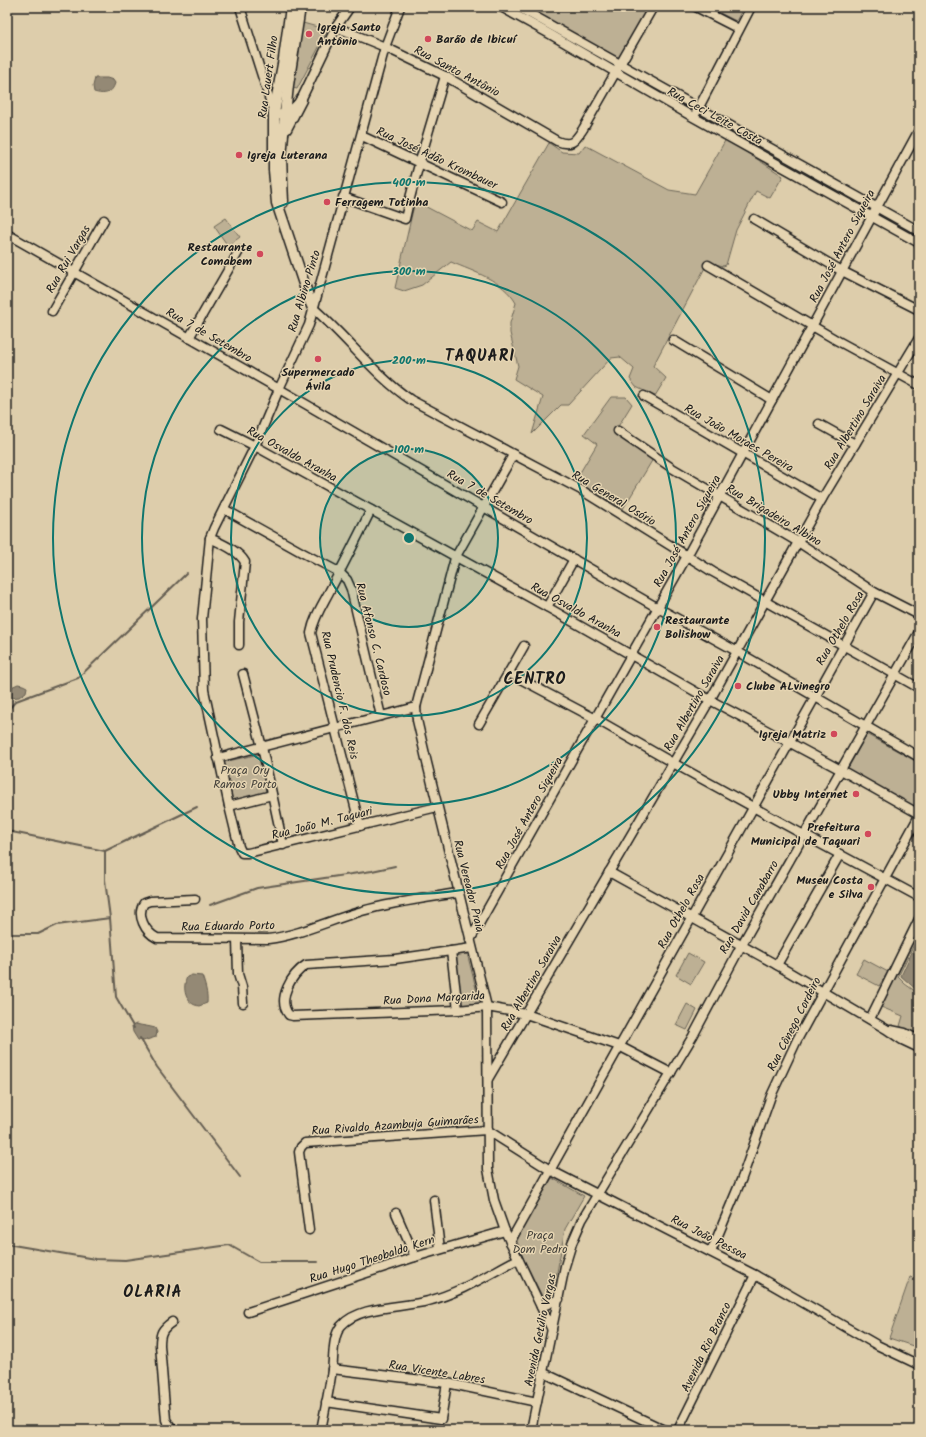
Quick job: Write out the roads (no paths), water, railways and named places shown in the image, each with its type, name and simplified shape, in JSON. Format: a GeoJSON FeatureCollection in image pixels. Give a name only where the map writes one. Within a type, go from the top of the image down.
{"type":"FeatureCollection","features":[{"type":"Feature","properties":{"kind":"main road","name":"Rua Lauert Filho"},"geometry":{"type":"LineString","coordinates":[[278,135],[286,113],[291,7]]}},
{"type":"Feature","properties":{"kind":"main road","name":"Rua Lauert Filho"},"geometry":{"type":"LineString","coordinates":[[300,7],[274,112],[281,158],[283,222],[313,308]]}},
{"type":"Feature","properties":{"kind":"main road"},"geometry":{"type":"LineString","coordinates":[[278,135],[301,97],[293,93],[288,88]]}},
{"type":"Feature","properties":{"kind":"street"},"geometry":{"type":"LineString","coordinates":[[240,7],[274,112],[281,115],[294,107],[301,97],[336,27],[350,7]]}},
{"type":"Feature","properties":{"kind":"street","name":"Rua Albino Pinto"},"geometry":{"type":"LineString","coordinates":[[234,825],[204,690],[202,619],[210,538],[255,446],[279,389],[309,325],[343,198],[362,136],[384,48],[400,7]]}},
{"type":"Feature","properties":{"kind":"street","name":"Rua Ceci Leite Costa"},"geometry":{"type":"LineString","coordinates":[[501,7],[543,25],[620,65],[919,231]]}},
{"type":"Feature","properties":{"kind":"street","name":"Rua Ceci Leite Costa"},"geometry":{"type":"LineString","coordinates":[[518,7],[616,73],[919,243]]}},
{"type":"Feature","properties":{"kind":"street"},"geometry":{"type":"LineString","coordinates":[[616,73],[654,7]]}},
{"type":"Feature","properties":{"kind":"street"},"geometry":{"type":"LineString","coordinates":[[696,7],[739,29]]}},
{"type":"Feature","properties":{"kind":"street"},"geometry":{"type":"LineString","coordinates":[[694,117],[751,7]]}},
{"type":"Feature","properties":{"kind":"street","name":"Rua Santo Antônio"},"geometry":{"type":"LineString","coordinates":[[336,27],[445,76],[563,144],[568,144],[576,139],[616,73]]}},
{"type":"Feature","properties":{"kind":"street"},"geometry":{"type":"LineString","coordinates":[[343,198],[405,219],[418,162],[426,142],[445,76]]}},
{"type":"Feature","properties":{"kind":"street"},"geometry":{"type":"LineString","coordinates":[[266,87],[286,100],[301,97]]}},
{"type":"Feature","properties":{"kind":"street","name":"Rua José Antero Siqueira"},"geometry":{"type":"LineString","coordinates":[[471,944],[720,497],[919,130]]}},
{"type":"Feature","properties":{"kind":"street","name":"Rua José Adão Krombauer"},"geometry":{"type":"LineString","coordinates":[[362,136],[502,202]]}},
{"type":"Feature","properties":{"kind":"street"},"geometry":{"type":"LineString","coordinates":[[821,188],[826,180]]}},
{"type":"Feature","properties":{"kind":"street"},"geometry":{"type":"LineString","coordinates":[[754,219],[842,271],[919,310]]}},
{"type":"Feature","properties":{"kind":"street","name":"Rua Rui Vargas"},"geometry":{"type":"LineString","coordinates":[[52,311],[104,220]]}},
{"type":"Feature","properties":{"kind":"street","name":"Rua 7 de Setembro"},"geometry":{"type":"LineString","coordinates":[[7,234],[919,757]]}},
{"type":"Feature","properties":{"kind":"street"},"geometry":{"type":"LineString","coordinates":[[189,338],[239,251]]}},
{"type":"Feature","properties":{"kind":"street"},"geometry":{"type":"LineString","coordinates":[[708,265],[812,326],[919,385]]}},
{"type":"Feature","properties":{"kind":"street","name":"Rua General Osório"},"geometry":{"type":"LineString","coordinates":[[313,308],[398,392],[513,455],[581,490],[687,556],[919,688]]}},
{"type":"Feature","properties":{"kind":"street","name":"Rua Albertino Saraiva"},"geometry":{"type":"LineString","coordinates":[[488,1079],[738,652],[822,499],[919,338]]}},
{"type":"Feature","properties":{"kind":"street"},"geometry":{"type":"LineString","coordinates":[[672,340],[772,400]]}},
{"type":"Feature","properties":{"kind":"street","name":"Rua João Moraes Pereira"},"geometry":{"type":"LineString","coordinates":[[644,396],[822,499]]}},
{"type":"Feature","properties":{"kind":"street"},"geometry":{"type":"LineString","coordinates":[[819,424],[855,444]]}},
{"type":"Feature","properties":{"kind":"street","name":"Rua Osvaldo Aranha"},"geometry":{"type":"LineString","coordinates":[[221,429],[255,446],[455,558],[547,607],[710,700],[841,770],[919,815]]}},
{"type":"Feature","properties":{"kind":"street","name":"Rua Brigadeiro Albino"},"geometry":{"type":"LineString","coordinates":[[618,431],[672,468],[798,542],[874,592],[919,615]]}},
{"type":"Feature","properties":{"kind":"street","name":"Rua Vereador Praia"},"geometry":{"type":"LineString","coordinates":[[513,455],[455,558],[416,706],[417,720],[437,807],[487,1007],[488,1169],[494,1200],[510,1242],[552,1330]]}},
{"type":"Feature","properties":{"kind":"street"},"geometry":{"type":"LineString","coordinates":[[224,508],[339,572]]}},
{"type":"Feature","properties":{"kind":"street","name":"Rua Prudencio F. dos Reis"},"geometry":{"type":"LineString","coordinates":[[360,826],[311,633],[320,608],[371,510]]}},
{"type":"Feature","properties":{"kind":"street"},"geometry":{"type":"LineString","coordinates":[[210,538],[235,551],[245,562],[239,622],[239,645]]}},
{"type":"Feature","properties":{"kind":"street"},"geometry":{"type":"LineString","coordinates":[[547,607],[574,560]]}},
{"type":"Feature","properties":{"kind":"street","name":"Rua Afonso C. Cardoso"},"geometry":{"type":"LineString","coordinates":[[339,572],[347,580],[351,590],[381,716]]}},
{"type":"Feature","properties":{"kind":"street","name":"Rua Othelo Rosa"},"geometry":{"type":"LineString","coordinates":[[510,1242],[874,592]]}},
{"type":"Feature","properties":{"kind":"street","name":"Rua David Canabarro"},"geometry":{"type":"LineString","coordinates":[[599,1194],[693,1036],[741,946],[919,632]]}},
{"type":"Feature","properties":{"kind":"street"},"geometry":{"type":"LineString","coordinates":[[479,724],[524,646]]}},
{"type":"Feature","properties":{"kind":"street"},"geometry":{"type":"LineString","coordinates":[[509,673],[596,718],[804,836],[919,896]]}},
{"type":"Feature","properties":{"kind":"street"},"geometry":{"type":"LineString","coordinates":[[242,674],[262,747],[284,845]]}},
{"type":"Feature","properties":{"kind":"street"},"geometry":{"type":"LineString","coordinates":[[218,758],[416,706]]}},
{"type":"Feature","properties":{"kind":"street"},"geometry":{"type":"LineString","coordinates":[[229,806],[272,795]]}},
{"type":"Feature","properties":{"kind":"street","name":"Rua João M. Taquari"},"geometry":{"type":"LineString","coordinates":[[234,825],[238,847],[241,853],[244,854],[437,807]]}},
{"type":"Feature","properties":{"kind":"street","name":"Rua Cônego Cordeiro"},"geometry":{"type":"LineString","coordinates":[[711,1252],[742,1178],[771,1096],[796,1040],[919,815]]}},
{"type":"Feature","properties":{"kind":"street"},"geometry":{"type":"LineString","coordinates":[[777,965],[840,854]]}},
{"type":"Feature","properties":{"kind":"street"},"geometry":{"type":"LineString","coordinates":[[609,872],[691,919],[777,965],[886,1029],[902,1040],[919,1048]]}},
{"type":"Feature","properties":{"kind":"street","name":"Rua Eduardo Porto"},"geometry":{"type":"LineString","coordinates":[[195,900],[147,901],[144,903],[141,909],[142,918],[148,932],[157,938],[237,940],[284,937],[364,910],[458,893]]}},
{"type":"Feature","properties":{"kind":"street"},"geometry":{"type":"LineString","coordinates":[[870,1020],[919,921]]}},
{"type":"Feature","properties":{"kind":"street"},"geometry":{"type":"LineString","coordinates":[[237,940],[238,974],[242,987],[243,1003]]}},
{"type":"Feature","properties":{"kind":"street"},"geometry":{"type":"LineString","coordinates":[[458,1010],[451,951],[471,944]]}},
{"type":"Feature","properties":{"kind":"street","name":"Rua Dona Margarida"},"geometry":{"type":"LineString","coordinates":[[451,951],[395,960],[306,965],[293,977],[288,987],[285,995],[285,1008],[289,1015],[293,1016],[458,1010],[487,1007],[526,1014],[619,1046],[671,1073]]}},
{"type":"Feature","properties":{"kind":"street"},"geometry":{"type":"LineString","coordinates":[[886,1029],[905,1033],[919,1040]]}},
{"type":"Feature","properties":{"kind":"street","name":"Rua João Pessoa"},"geometry":{"type":"LineString","coordinates":[[488,1130],[550,1170],[755,1275],[877,1345],[919,1365]]}},
{"type":"Feature","properties":{"kind":"street","name":"Rua Rivaldo Azambuja Guimarães"},"geometry":{"type":"LineString","coordinates":[[309,1230],[299,1152],[305,1143],[488,1130]]}},
{"type":"Feature","properties":{"kind":"street","name":"Avenida Getúlio Vargas"},"geometry":{"type":"LineString","coordinates":[[531,1430],[565,1266],[572,1243],[582,1220],[599,1194]]}},
{"type":"Feature","properties":{"kind":"street"},"geometry":{"type":"LineString","coordinates":[[434,1200],[440,1249]]}},
{"type":"Feature","properties":{"kind":"street"},"geometry":{"type":"LineString","coordinates":[[396,1213],[415,1257]]}},
{"type":"Feature","properties":{"kind":"street","name":"Rua Hugo Theobaldo Kern"},"geometry":{"type":"LineString","coordinates":[[248,1312],[440,1249],[505,1230]]}},
{"type":"Feature","properties":{"kind":"street"},"geometry":{"type":"LineString","coordinates":[[321,1430],[332,1369],[336,1336],[341,1326],[353,1317],[366,1312],[427,1302],[451,1294],[518,1259]]}},
{"type":"Feature","properties":{"kind":"street","name":"Avenida Rio Branco"},"geometry":{"type":"LineString","coordinates":[[678,1430],[755,1275]]}},
{"type":"Feature","properties":{"kind":"street"},"geometry":{"type":"LineString","coordinates":[[541,1307],[559,1299]]}},
{"type":"Feature","properties":{"kind":"street"},"geometry":{"type":"LineString","coordinates":[[172,1322],[165,1327],[160,1335],[160,1345],[166,1420],[173,1430]]}},
{"type":"Feature","properties":{"kind":"street","name":"Rua Vicente Labres"},"geometry":{"type":"LineString","coordinates":[[332,1369],[447,1383],[537,1402]]}},
{"type":"Feature","properties":{"kind":"street"},"geometry":{"type":"LineString","coordinates":[[544,1373],[665,1430]]}},
{"type":"Feature","properties":{"kind":"street"},"geometry":{"type":"LineString","coordinates":[[326,1402],[441,1419],[447,1383]]}},
{"type":"Feature","properties":{"kind":"waterway"},"geometry":{"type":"LineString","coordinates":[[7,711],[16,701],[78,678],[187,573]]}},
{"type":"Feature","properties":{"kind":"waterway"},"geometry":{"type":"LineString","coordinates":[[7,831],[105,851],[197,807]]}},
{"type":"Feature","properties":{"kind":"waterway"},"geometry":{"type":"LineString","coordinates":[[105,851],[105,880],[110,918],[116,997],[134,1028]]}},
{"type":"Feature","properties":{"kind":"waterway"},"geometry":{"type":"LineString","coordinates":[[210,905],[257,888],[372,871],[395,866]]}},
{"type":"Feature","properties":{"kind":"waterway"},"geometry":{"type":"LineString","coordinates":[[7,934],[38,934],[57,925],[110,918]]}},
{"type":"Feature","properties":{"kind":"waterway"},"geometry":{"type":"LineString","coordinates":[[140,1038],[157,1067],[240,1177]]}},
{"type":"Feature","properties":{"kind":"waterway"},"geometry":{"type":"LineString","coordinates":[[7,1244],[95,1259],[125,1260],[229,1245],[259,1262],[318,1262]]}},
{"type":"Feature","properties":{"kind":"place","name":"Igreja Santo Antônio"},"geometry":{"type":"Point","coordinates":[309,34]}},
{"type":"Feature","properties":{"kind":"place","name":"Barão de Ibicuí"},"geometry":{"type":"Point","coordinates":[428,39]}},
{"type":"Feature","properties":{"kind":"place","name":"Igreja Luterana"},"geometry":{"type":"Point","coordinates":[239,155]}},
{"type":"Feature","properties":{"kind":"place","name":"Ferragem Totinha"},"geometry":{"type":"Point","coordinates":[327,202]}},
{"type":"Feature","properties":{"kind":"place","name":"Restaurante Comabem"},"geometry":{"type":"Point","coordinates":[260,254]}},
{"type":"Feature","properties":{"kind":"place","name":"Supermercado Ávila"},"geometry":{"type":"Point","coordinates":[318,359]}},
{"type":"Feature","properties":{"kind":"place","name":"Restaurante Bolishow"},"geometry":{"type":"Point","coordinates":[657,627]}},
{"type":"Feature","properties":{"kind":"place","name":"Clube ALvinegro"},"geometry":{"type":"Point","coordinates":[738,686]}},
{"type":"Feature","properties":{"kind":"place","name":"Igreja Matriz"},"geometry":{"type":"Point","coordinates":[834,734]}},
{"type":"Feature","properties":{"kind":"place","name":"Ubby Internet"},"geometry":{"type":"Point","coordinates":[856,794]}},
{"type":"Feature","properties":{"kind":"place","name":"Prefeitura Municipal de Taquari"},"geometry":{"type":"Point","coordinates":[868,834]}},
{"type":"Feature","properties":{"kind":"place","name":"Museu Costa e Silva"},"geometry":{"type":"Point","coordinates":[871,887]}},
{"type":"Feature","properties":{"kind":"district","name":"TAQUARI"},"geometry":{"type":"Point","coordinates":[480,355]}},
{"type":"Feature","properties":{"kind":"district","name":"CENTRO"},"geometry":{"type":"Point","coordinates":[535,678]}},
{"type":"Feature","properties":{"kind":"district","name":"OLARIA"},"geometry":{"type":"Point","coordinates":[153,1291]}},
{"type":"Feature","properties":{"kind":"park label","name":"Praça Ory Ramos Porto"},"geometry":{"type":"Point","coordinates":[245,777]}},
{"type":"Feature","properties":{"kind":"park label","name":"Praça Dom Pedro"},"geometry":{"type":"Point","coordinates":[540,1242]}}]}
